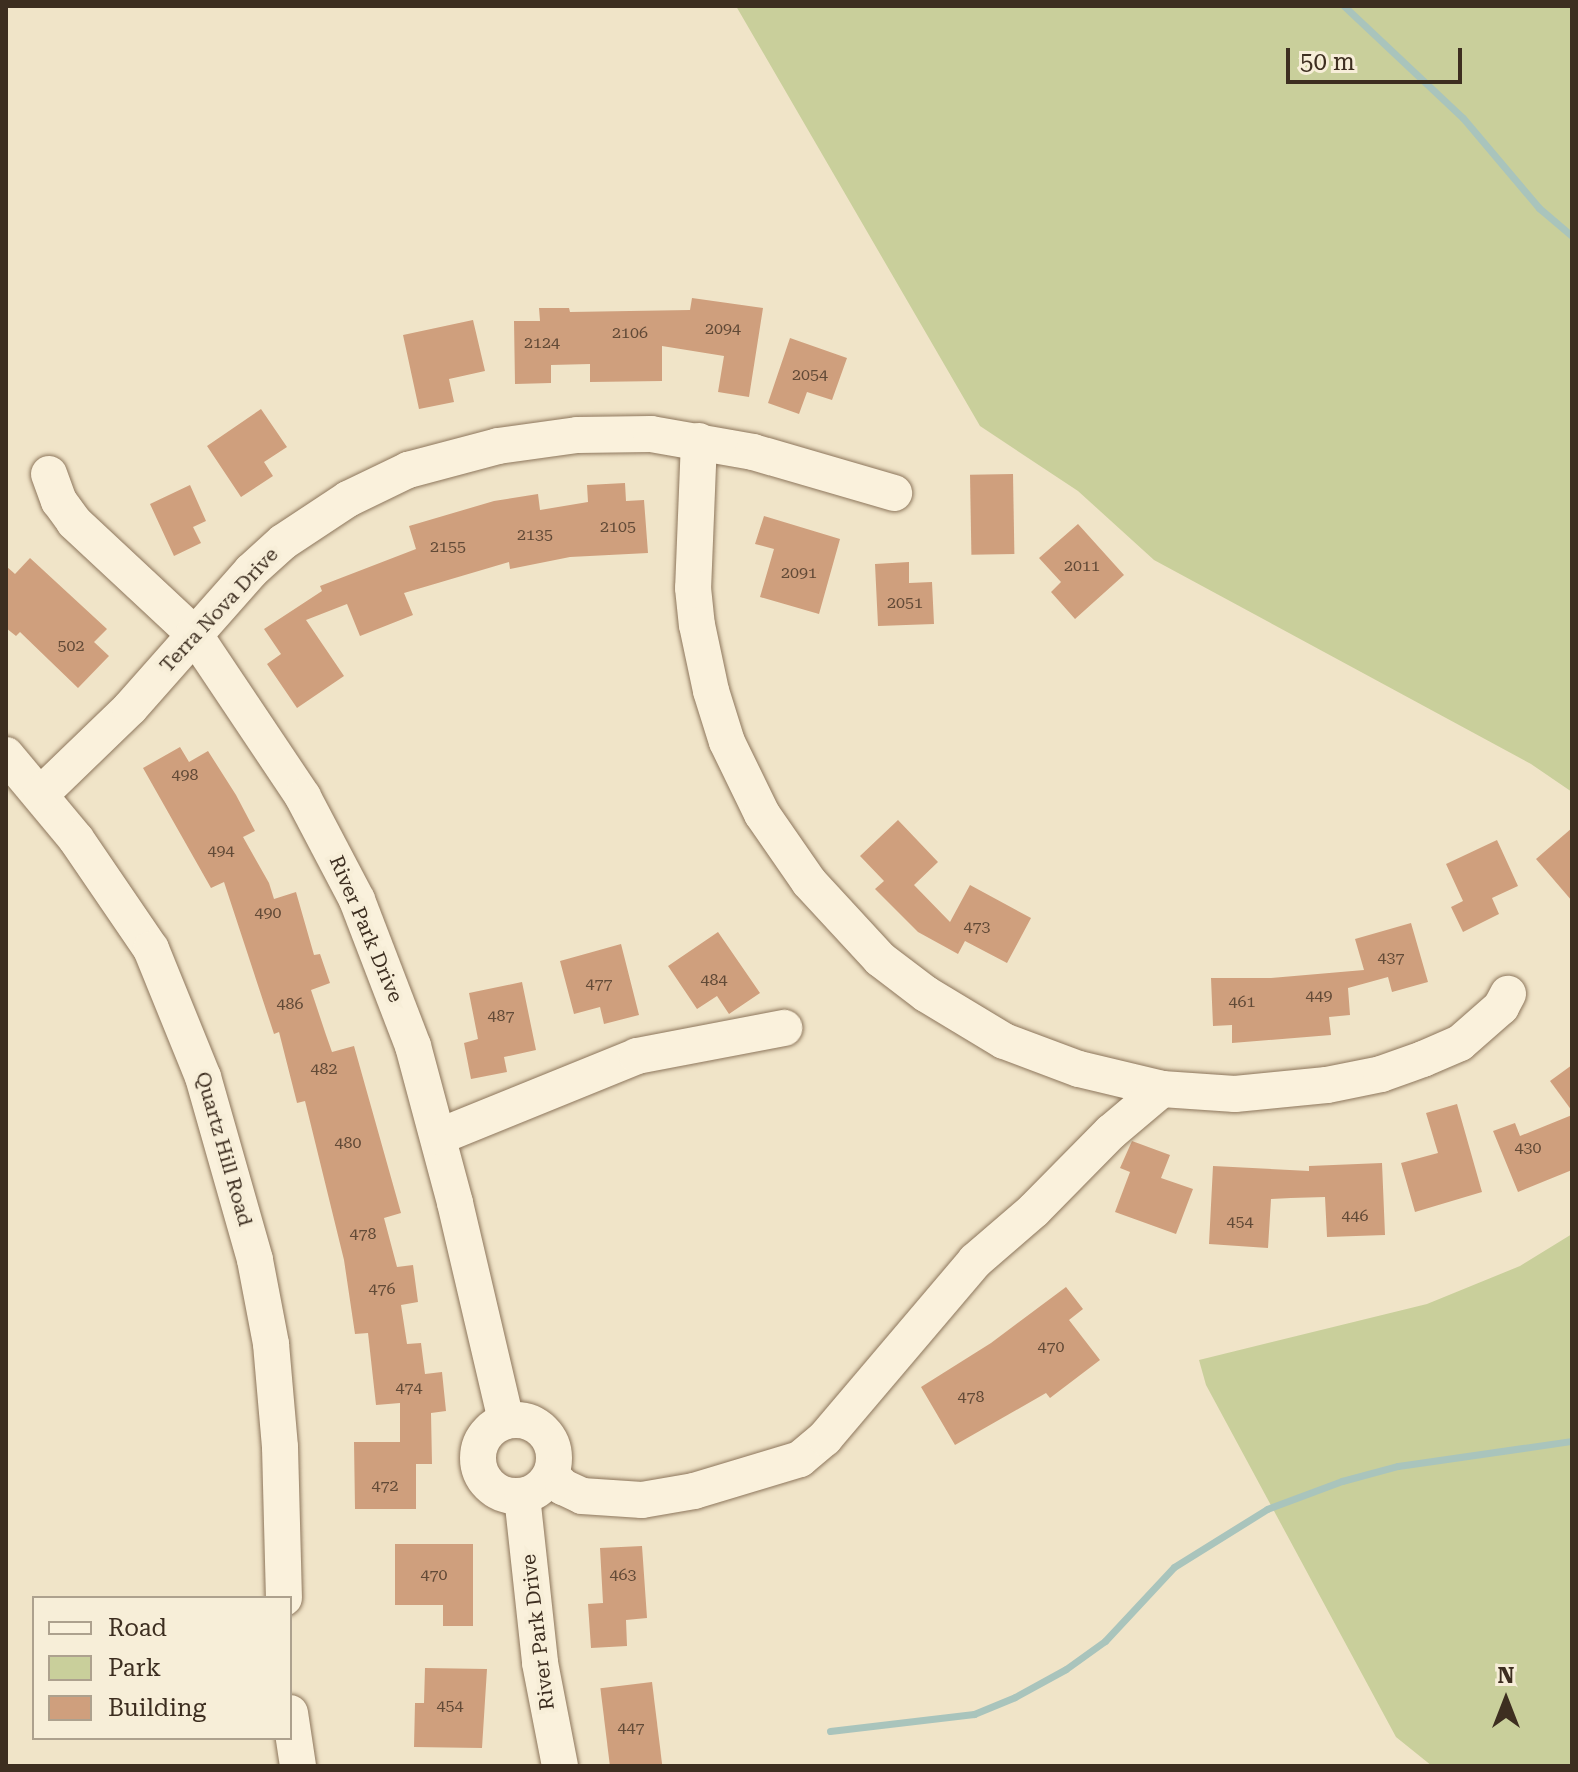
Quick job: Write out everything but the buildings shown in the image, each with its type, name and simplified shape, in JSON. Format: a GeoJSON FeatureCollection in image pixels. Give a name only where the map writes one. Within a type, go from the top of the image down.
{"type":"FeatureCollection","features":[{"type":"Feature","properties":{"kind":"street","name":"Terra Nova Drive"},"geometry":{"type":"LineString","coordinates":[[41,794],[130,708],[251,571],[283,542],[348,499],[408,470],[498,446],[577,435],[651,434],[753,452],[894,493]]}},
{"type":"Feature","properties":{"kind":"street"},"geometry":{"type":"LineString","coordinates":[[699,441],[693,588],[700,647],[727,742],[749,791],[776,837],[842,921],[880,959],[926,994],[1004,1041],[1079,1069],[1162,1089],[1272,1093],[1381,1074],[1460,1043],[1501,1007],[1508,994]]}},
{"type":"Feature","properties":{"kind":"street","name":"River Park Drive"},"geometry":{"type":"LineString","coordinates":[[49,474],[59,501],[74,522],[194,634],[303,797],[357,900],[413,1046],[506,1421]]}},
{"type":"Feature","properties":{"kind":"street","name":"Quartz Hill Road"},"geometry":{"type":"LineString","coordinates":[[6,755],[41,794],[98,870],[151,949],[189,1035],[219,1126],[255,1260],[271,1344],[280,1447],[284,1596]]}},
{"type":"Feature","properties":{"kind":"street"},"geometry":{"type":"LineString","coordinates":[[438,1137],[637,1056],[784,1028]]}},
{"type":"Feature","properties":{"kind":"street"},"geometry":{"type":"LineString","coordinates":[[552,1476],[563,1487],[582,1496],[642,1500],[694,1491],[800,1459],[825,1438],[975,1261],[1034,1210],[1111,1132],[1162,1089]]}},
{"type":"Feature","properties":{"kind":"street"},"geometry":{"type":"LineString","coordinates":[[506,1421],[528,1422],[548,1437],[553,1449],[552,1476],[534,1492],[522,1496],[510,1496],[488,1485],[477,1462],[483,1438],[506,1421]]}},
{"type":"Feature","properties":{"kind":"street","name":"River Park Drive"},"geometry":{"type":"LineString","coordinates":[[522,1496],[540,1663],[560,1766]]}},
{"type":"Feature","properties":{"kind":"street"},"geometry":{"type":"LineString","coordinates":[[292,1726],[298,1766]]}},
{"type":"Feature","properties":{"kind":"green space"},"geometry":{"type":"Polygon","coordinates":[[[736,6],[1572,6],[1572,792],[1531,764],[1154,560],[1078,491],[980,426],[736,6]]]}},
{"type":"Feature","properties":{"kind":"green space"},"geometry":{"type":"Polygon","coordinates":[[[1572,1234],[1572,1766],[1432,1766],[1396,1737],[1206,1385],[1199,1360],[1427,1304],[1520,1266],[1572,1234]]]}},
{"type":"Feature","properties":{"kind":"waterway"},"geometry":{"type":"LineString","coordinates":[[1344,6],[1463,118],[1539,208],[1572,236]]}},
{"type":"Feature","properties":{"kind":"waterway"},"geometry":{"type":"LineString","coordinates":[[830,1731],[974,1714],[1015,1697],[1066,1669],[1105,1641],[1174,1567],[1267,1509],[1342,1481],[1398,1466],[1572,1441]]}}]}
